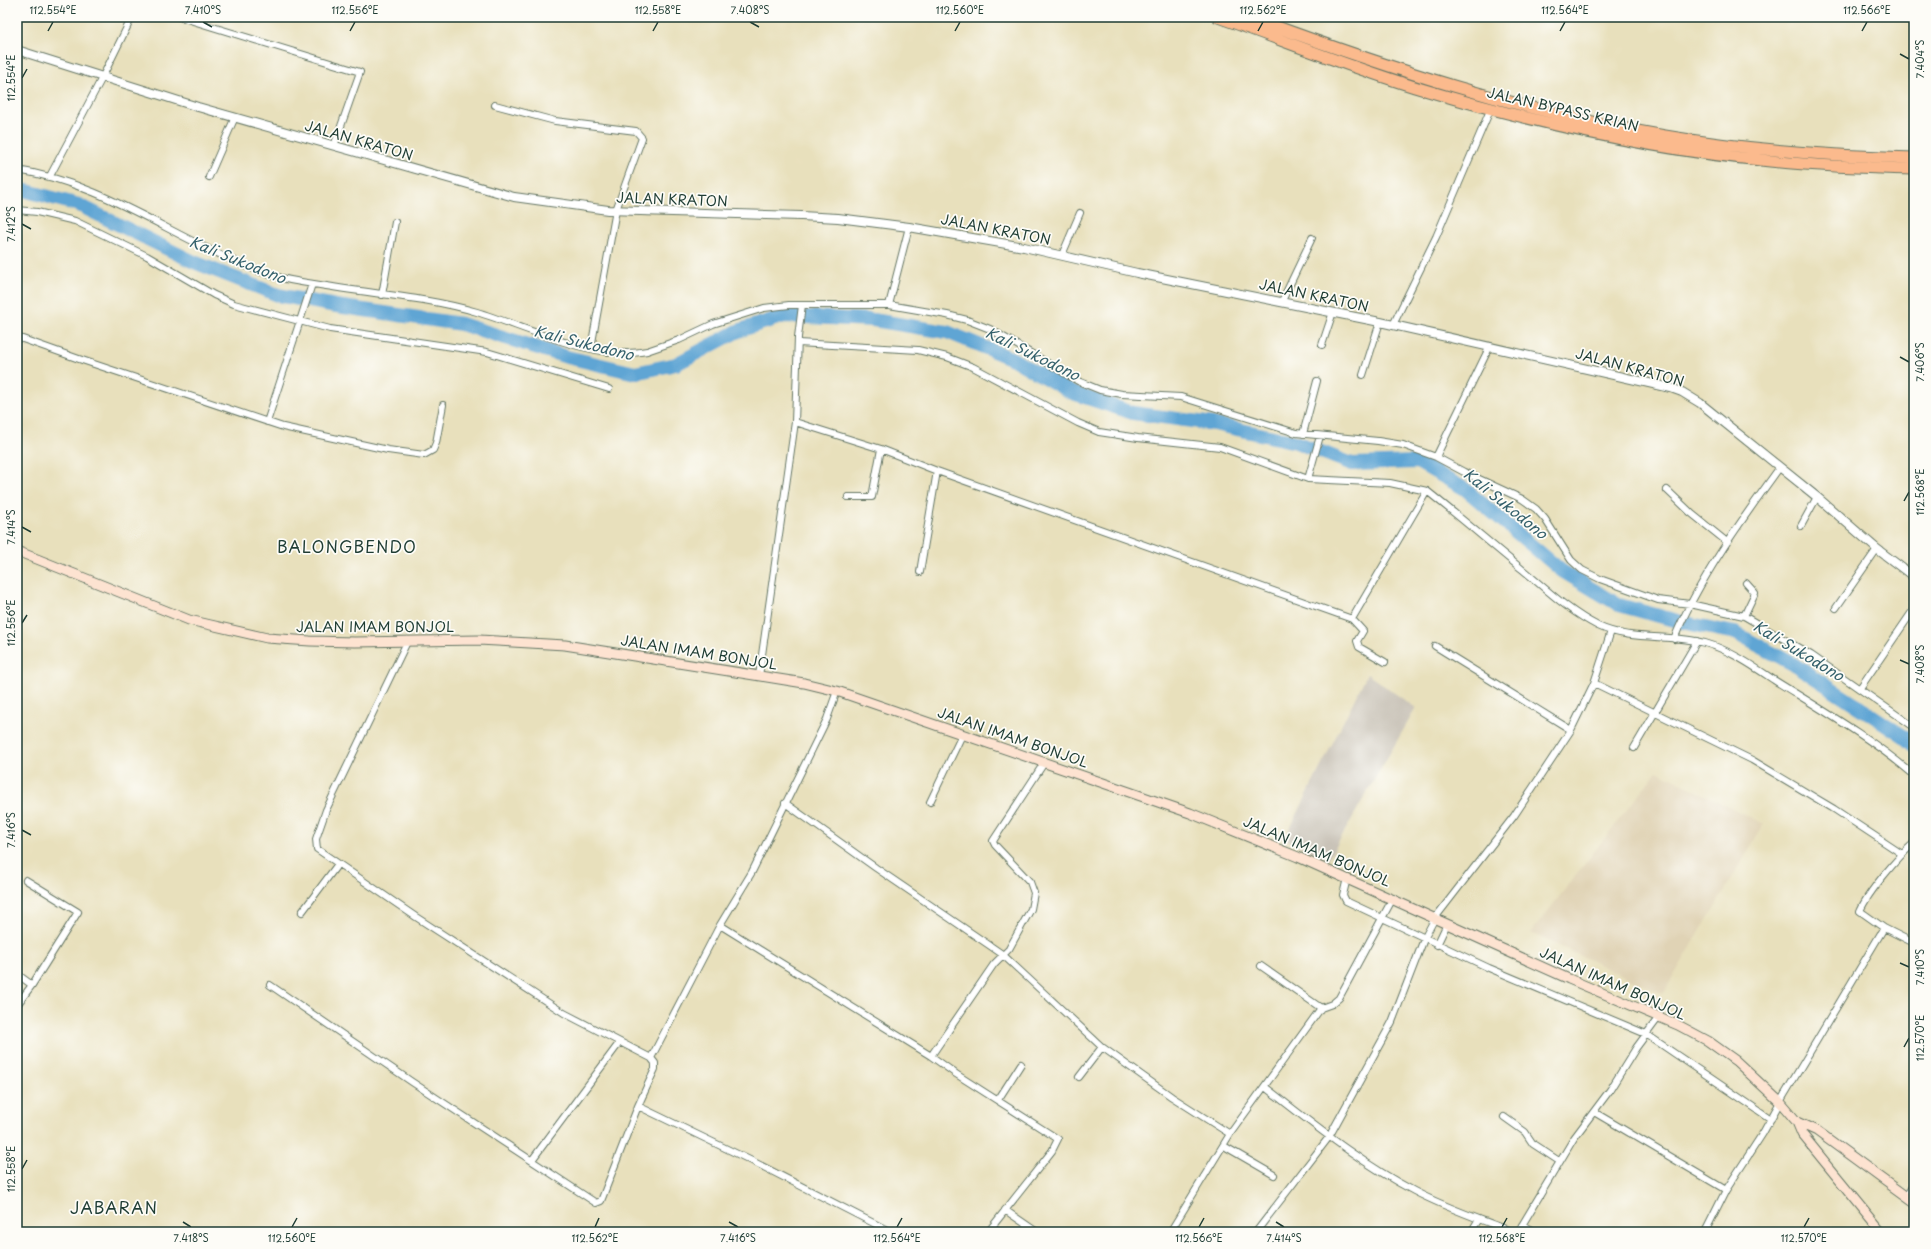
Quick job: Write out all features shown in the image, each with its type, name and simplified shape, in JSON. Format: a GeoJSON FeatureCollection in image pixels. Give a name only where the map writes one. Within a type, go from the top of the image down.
{"type":"FeatureCollection","features":[{"type":"Feature","properties":{"kind":"highway","name":"JALAN BYPASS KRIAN"},"geometry":{"type":"LineString","coordinates":[[1218,17],[1335,61],[1428,91],[1597,135],[1744,158],[1813,164],[1914,169]]}},
{"type":"Feature","properties":{"kind":"highway","name":"JALAN BYPASS KRIAN"},"geometry":{"type":"LineString","coordinates":[[1250,17],[1400,70],[1489,97],[1561,115],[1664,136],[1750,148],[1872,157],[1914,158]]}},
{"type":"Feature","properties":{"kind":"main road","name":"JALAN IMAM BONJOL"},"geometry":{"type":"LineString","coordinates":[[17,551],[189,620],[267,638],[310,641],[511,641],[565,645],[837,690],[1044,764],[1190,813],[1393,898],[1569,979],[1659,1017],[1708,1041],[1736,1061],[1780,1102],[1797,1122],[1817,1131],[1910,1200]]}},
{"type":"Feature","properties":{"kind":"main road"},"geometry":{"type":"LineString","coordinates":[[1797,1122],[1802,1134],[1882,1232]]}},
{"type":"Feature","properties":{"kind":"street"},"geometry":{"type":"LineString","coordinates":[[50,176],[103,76],[132,17]]}},
{"type":"Feature","properties":{"kind":"street"},"geometry":{"type":"LineString","coordinates":[[180,17],[360,72],[334,146]]}},
{"type":"Feature","properties":{"kind":"street","name":"JALAN KRATON"},"geometry":{"type":"LineString","coordinates":[[17,50],[235,118],[514,197],[616,210],[823,217],[908,227],[1062,255],[1137,273],[1282,301],[1490,346],[1682,392],[1700,404],[1780,466],[1877,549],[1914,577]]}},
{"type":"Feature","properties":{"kind":"street"},"geometry":{"type":"LineString","coordinates":[[495,105],[556,121],[636,131],[640,134],[642,139],[616,210],[591,348]]}},
{"type":"Feature","properties":{"kind":"street"},"geometry":{"type":"LineString","coordinates":[[1393,325],[1436,237],[1492,108]]}},
{"type":"Feature","properties":{"kind":"street"},"geometry":{"type":"LineString","coordinates":[[209,177],[235,118]]}},
{"type":"Feature","properties":{"kind":"street"},"geometry":{"type":"LineString","coordinates":[[17,170],[50,176],[89,190],[182,237],[246,266],[278,277],[312,286],[435,302],[463,308],[550,337],[591,348],[619,353],[642,352],[678,340],[713,324],[739,315],[774,307],[802,305],[889,305],[967,320],[1002,336],[1078,381],[1100,390],[1122,394],[1181,397],[1278,428],[1302,434],[1393,443],[1436,457],[1464,472],[1522,498],[1545,519],[1566,554],[1582,570],[1600,579],[1658,600],[1690,604],[1744,616],[1811,655],[1914,727]]}},
{"type":"Feature","properties":{"kind":"street"},"geometry":{"type":"LineString","coordinates":[[17,210],[37,212],[75,221],[141,253],[227,301],[313,325],[371,336],[487,352],[609,389]]}},
{"type":"Feature","properties":{"kind":"street"},"geometry":{"type":"LineString","coordinates":[[1062,255],[1080,214]]}},
{"type":"Feature","properties":{"kind":"street"},"geometry":{"type":"LineString","coordinates":[[382,295],[394,222]]}},
{"type":"Feature","properties":{"kind":"street"},"geometry":{"type":"LineString","coordinates":[[889,305],[908,227]]}},
{"type":"Feature","properties":{"kind":"street"},"geometry":{"type":"LineString","coordinates":[[1282,301],[1312,238]]}},
{"type":"Feature","properties":{"kind":"street"},"geometry":{"type":"LineString","coordinates":[[267,422],[312,286]]}},
{"type":"Feature","properties":{"kind":"street"},"geometry":{"type":"LineString","coordinates":[[759,676],[795,422],[798,340],[802,305]]}},
{"type":"Feature","properties":{"kind":"street"},"geometry":{"type":"LineString","coordinates":[[1322,345],[1333,312]]}},
{"type":"Feature","properties":{"kind":"street"},"geometry":{"type":"LineString","coordinates":[[1363,375],[1380,322]]}},
{"type":"Feature","properties":{"kind":"street"},"geometry":{"type":"LineString","coordinates":[[17,337],[267,422],[381,448],[424,455],[433,450],[436,443],[443,405]]}},
{"type":"Feature","properties":{"kind":"street"},"geometry":{"type":"LineString","coordinates":[[798,340],[908,348],[947,357],[993,376],[1073,421],[1093,430],[1138,438],[1220,447],[1308,479],[1390,483],[1428,491],[1558,600],[1581,616],[1611,631],[1675,636],[1716,647],[1753,666],[1807,699],[1894,758],[1914,774]]}},
{"type":"Feature","properties":{"kind":"street"},"geometry":{"type":"LineString","coordinates":[[1436,457],[1490,346]]}},
{"type":"Feature","properties":{"kind":"street"},"geometry":{"type":"LineString","coordinates":[[1302,434],[1317,381]]}},
{"type":"Feature","properties":{"kind":"street"},"geometry":{"type":"LineString","coordinates":[[795,422],[881,449],[937,471],[1352,618],[1363,631],[1357,641],[1359,647],[1385,662]]}},
{"type":"Feature","properties":{"kind":"street"},"geometry":{"type":"LineString","coordinates":[[1308,479],[1320,436]]}},
{"type":"Feature","properties":{"kind":"street"},"geometry":{"type":"LineString","coordinates":[[848,497],[872,498],[881,449]]}},
{"type":"Feature","properties":{"kind":"street"},"geometry":{"type":"LineString","coordinates":[[1675,636],[1686,611],[1727,542],[1780,466]]}},
{"type":"Feature","properties":{"kind":"street"},"geometry":{"type":"LineString","coordinates":[[920,572],[937,471]]}},
{"type":"Feature","properties":{"kind":"street"},"geometry":{"type":"LineString","coordinates":[[1667,490],[1691,513],[1727,542]]}},
{"type":"Feature","properties":{"kind":"street"},"geometry":{"type":"LineString","coordinates":[[1352,618],[1428,491]]}},
{"type":"Feature","properties":{"kind":"street"},"geometry":{"type":"LineString","coordinates":[[1801,526],[1817,497]]}},
{"type":"Feature","properties":{"kind":"street"},"geometry":{"type":"LineString","coordinates":[[1836,608],[1877,549]]}},
{"type":"Feature","properties":{"kind":"street"},"geometry":{"type":"LineString","coordinates":[[1744,616],[1755,593],[1746,583]]}},
{"type":"Feature","properties":{"kind":"street"},"geometry":{"type":"LineString","coordinates":[[1860,688],[1914,610]]}},
{"type":"Feature","properties":{"kind":"street"},"geometry":{"type":"LineString","coordinates":[[1256,1232],[1329,1136],[1392,1022],[1424,939],[1435,918],[1514,816],[1571,730],[1594,683],[1611,631]]}},
{"type":"Feature","properties":{"kind":"street"},"geometry":{"type":"LineString","coordinates":[[270,985],[412,1082],[532,1160],[590,1200],[599,1203],[638,1106],[655,1069],[655,1063],[651,1058],[564,1013],[416,917],[317,849],[315,843],[326,810],[408,640]]}},
{"type":"Feature","properties":{"kind":"street"},"geometry":{"type":"LineString","coordinates":[[1634,748],[1697,641]]}},
{"type":"Feature","properties":{"kind":"street"},"geometry":{"type":"LineString","coordinates":[[1436,646],[1571,730]]}},
{"type":"Feature","properties":{"kind":"street"},"geometry":{"type":"LineString","coordinates":[[1594,683],[1752,760],[1834,809],[1902,854]]}},
{"type":"Feature","properties":{"kind":"street"},"geometry":{"type":"LineString","coordinates":[[651,1058],[720,924],[752,872],[827,720],[837,690]]}},
{"type":"Feature","properties":{"kind":"street"},"geometry":{"type":"LineString","coordinates":[[930,802],[962,734]]}},
{"type":"Feature","properties":{"kind":"street"},"geometry":{"type":"LineString","coordinates":[[931,1056],[1002,954],[1008,950],[1031,909],[1034,893],[1028,879],[995,845],[993,841],[1044,764]]}},
{"type":"Feature","properties":{"kind":"street"},"geometry":{"type":"LineString","coordinates":[[785,803],[1002,954],[1102,1047],[1172,1097],[1230,1134]]}},
{"type":"Feature","properties":{"kind":"street"},"geometry":{"type":"LineString","coordinates":[[1914,844],[1902,854],[1865,901],[1860,911],[1884,928],[1914,943]]}},
{"type":"Feature","properties":{"kind":"street"},"geometry":{"type":"LineString","coordinates":[[302,912],[338,864]]}},
{"type":"Feature","properties":{"kind":"street"},"geometry":{"type":"LineString","coordinates":[[1347,878],[1343,895],[1346,901],[1424,939],[1570,1003],[1646,1034],[1771,1119]]}},
{"type":"Feature","properties":{"kind":"street"},"geometry":{"type":"LineString","coordinates":[[17,1006],[78,912],[26,880]]}},
{"type":"Feature","properties":{"kind":"street"},"geometry":{"type":"LineString","coordinates":[[1170,1232],[1230,1134],[1321,1008],[1332,1004],[1339,998],[1393,898]]}},
{"type":"Feature","properties":{"kind":"street"},"geometry":{"type":"LineString","coordinates":[[720,924],[931,1056],[956,1074],[1058,1139],[1052,1151],[988,1232]]}},
{"type":"Feature","properties":{"kind":"street"},"geometry":{"type":"LineString","coordinates":[[1437,944],[1447,924]]}},
{"type":"Feature","properties":{"kind":"street"},"geometry":{"type":"LineString","coordinates":[[1705,1232],[1726,1190],[1771,1119],[1884,928]]}},
{"type":"Feature","properties":{"kind":"street"},"geometry":{"type":"LineString","coordinates":[[1261,966],[1321,1008]]}},
{"type":"Feature","properties":{"kind":"street"},"geometry":{"type":"LineString","coordinates":[[17,974],[32,984]]}},
{"type":"Feature","properties":{"kind":"street"},"geometry":{"type":"LineString","coordinates":[[1518,1232],[1560,1161],[1659,1017]]}},
{"type":"Feature","properties":{"kind":"street"},"geometry":{"type":"LineString","coordinates":[[532,1160],[620,1042]]}},
{"type":"Feature","properties":{"kind":"street"},"geometry":{"type":"LineString","coordinates":[[1079,1077],[1102,1047]]}},
{"type":"Feature","properties":{"kind":"street"},"geometry":{"type":"LineString","coordinates":[[998,1100],[1021,1064]]}},
{"type":"Feature","properties":{"kind":"street"},"geometry":{"type":"LineString","coordinates":[[1265,1087],[1329,1136],[1376,1169],[1414,1191],[1513,1232]]}},
{"type":"Feature","properties":{"kind":"street"},"geometry":{"type":"LineString","coordinates":[[638,1106],[752,1161],[891,1232]]}},
{"type":"Feature","properties":{"kind":"street"},"geometry":{"type":"LineString","coordinates":[[1594,1112],[1726,1190]]}},
{"type":"Feature","properties":{"kind":"street"},"geometry":{"type":"LineString","coordinates":[[1504,1117],[1525,1132],[1533,1144],[1560,1161]]}},
{"type":"Feature","properties":{"kind":"street"},"geometry":{"type":"LineString","coordinates":[[1224,1146],[1274,1175]]}},
{"type":"Feature","properties":{"kind":"street"},"geometry":{"type":"LineString","coordinates":[[1910,1200],[1914,1185]]}},
{"type":"Feature","properties":{"kind":"street"},"geometry":{"type":"LineString","coordinates":[[1005,1210],[1037,1232]]}},
{"type":"Feature","properties":{"kind":"street"},"geometry":{"type":"LineString","coordinates":[[1471,1232],[1479,1219]]}},
{"type":"Feature","properties":{"kind":"street"},"geometry":{"type":"LineString","coordinates":[[1522,1225],[1535,1232]]}},
{"type":"Feature","properties":{"kind":"shaded area"},"geometry":{"type":"Polygon","coordinates":[[[1367,674],[1416,708],[1328,860],[1285,839],[1367,674]]]}},
{"type":"Feature","properties":{"kind":"shaded area"},"geometry":{"type":"Polygon","coordinates":[[[1657,771],[1764,824],[1663,994],[1531,933],[1657,771]]]}},
{"type":"Feature","properties":{"kind":"waterway","name":"Kali Sukodono"},"geometry":{"type":"LineString","coordinates":[[17,190],[27,191],[79,205],[194,262],[278,295],[336,306],[461,324],[567,357],[635,373],[676,364],[738,331],[784,316],[873,320],[947,332],[1013,359],[1070,392],[1133,413],[1214,424],[1296,442],[1352,464],[1417,462],[1465,489],[1562,571],[1619,605],[1681,622],[1735,633],[1795,665],[1905,737],[1914,745]]}},
{"type":"Feature","properties":{"kind":"district","name":"BALONGBENDO"},"geometry":{"type":"Point","coordinates":[347,546]}},
{"type":"Feature","properties":{"kind":"district","name":"JABARAN"},"geometry":{"type":"Point","coordinates":[114,1207]}}]}
